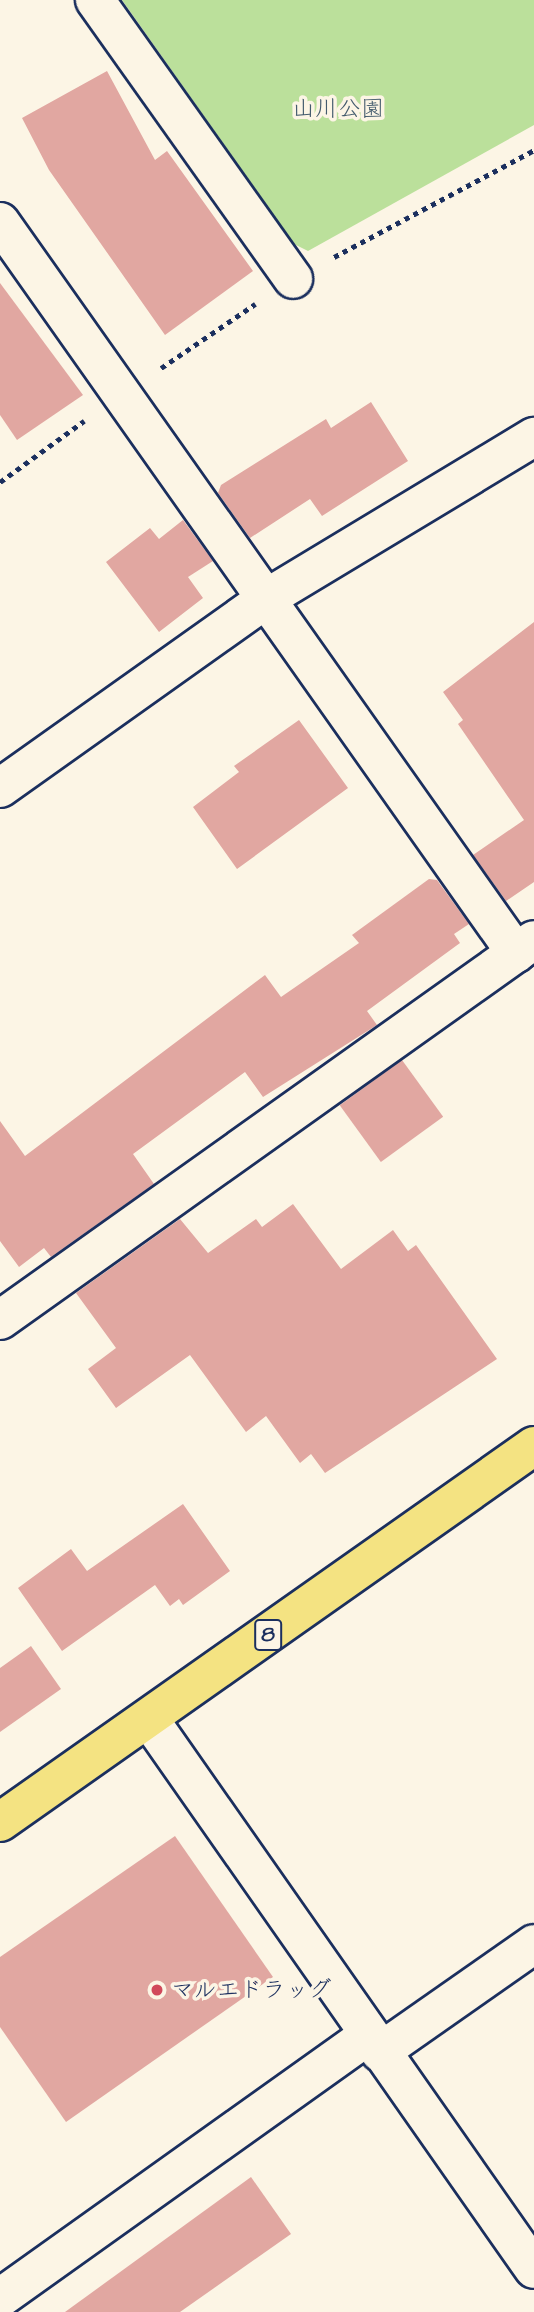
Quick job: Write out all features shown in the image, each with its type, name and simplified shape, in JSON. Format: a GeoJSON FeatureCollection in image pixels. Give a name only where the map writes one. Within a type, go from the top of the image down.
{"type":"FeatureCollection","features":[{"type":"Feature","properties":{"kind":"main road","name":"8"},"geometry":{"type":"LineString","coordinates":[[0,1822],[534,1446]]}},
{"type":"Feature","properties":{"kind":"street"},"geometry":{"type":"LineString","coordinates":[[95,0],[293,279]]}},
{"type":"Feature","properties":{"kind":"street"},"geometry":{"type":"LineString","coordinates":[[0,1320],[525,946],[267,598],[1,227]]}},
{"type":"Feature","properties":{"kind":"street"},"geometry":{"type":"LineString","coordinates":[[0,788],[267,598],[534,437]]}},
{"type":"Feature","properties":{"kind":"street"},"geometry":{"type":"LineString","coordinates":[[149,1719],[534,2269]]}},
{"type":"Feature","properties":{"kind":"street"},"geometry":{"type":"LineString","coordinates":[[0,2298],[374,2044],[534,1944]]}},
{"type":"Feature","properties":{"kind":"green space","name":"山川公園"},"geometry":{"type":"Polygon","coordinates":[[[122,0],[534,0],[534,125],[308,251],[294,244],[122,0]]]}},
{"type":"Feature","properties":{"kind":"building"},"geometry":{"type":"Polygon","coordinates":[[[107,71],[155,160],[167,151],[253,271],[165,335],[49,170],[22,118],[107,71]]]}},
{"type":"Feature","properties":{"kind":"building"},"geometry":{"type":"Polygon","coordinates":[[[0,283],[83,395],[17,440],[0,415],[0,283]]]}},
{"type":"Feature","properties":{"kind":"building"},"geometry":{"type":"Polygon","coordinates":[[[371,402],[408,461],[322,516],[310,499],[250,538],[218,493],[221,485],[326,419],[331,428],[371,402]]]}},
{"type":"Feature","properties":{"kind":"building"},"geometry":{"type":"Polygon","coordinates":[[[183,520],[213,561],[188,577],[203,598],[159,632],[106,562],[150,528],[159,539],[183,520]]]}},
{"type":"Feature","properties":{"kind":"building"},"geometry":{"type":"Polygon","coordinates":[[[534,622],[534,882],[506,901],[473,855],[524,820],[458,724],[463,720],[443,692],[534,622]]]}},
{"type":"Feature","properties":{"kind":"building"},"geometry":{"type":"Polygon","coordinates":[[[299,720],[348,788],[237,869],[193,807],[239,772],[234,766],[299,720]]]}},
{"type":"Feature","properties":{"kind":"building"},"geometry":{"type":"Polygon","coordinates":[[[429,879],[437,880],[469,924],[454,934],[460,943],[367,1011],[377,1025],[263,1097],[245,1072],[133,1154],[154,1184],[51,1257],[44,1248],[19,1267],[0,1241],[0,1121],[25,1156],[265,975],[281,997],[359,943],[352,935],[429,879]]]}},
{"type":"Feature","properties":{"kind":"building"},"geometry":{"type":"Polygon","coordinates":[[[402,1060],[443,1117],[381,1162],[340,1105],[402,1060]]]}},
{"type":"Feature","properties":{"kind":"building"},"geometry":{"type":"Polygon","coordinates":[[[293,1204],[341,1269],[393,1230],[408,1251],[416,1245],[497,1359],[325,1473],[311,1454],[300,1463],[266,1416],[246,1432],[190,1355],[116,1408],[88,1369],[116,1348],[76,1293],[180,1219],[208,1253],[256,1219],[262,1227],[293,1204]]]}},
{"type":"Feature","properties":{"kind":"building"},"geometry":{"type":"Polygon","coordinates":[[[183,1504],[230,1571],[183,1605],[179,1599],[170,1606],[155,1585],[62,1651],[18,1588],[71,1549],[87,1571],[183,1504]]]}},
{"type":"Feature","properties":{"kind":"building"},"geometry":{"type":"Polygon","coordinates":[[[31,1646],[61,1689],[0,1732],[0,1668],[31,1646]]]}},
{"type":"Feature","properties":{"kind":"building"},"geometry":{"type":"Polygon","coordinates":[[[175,1836],[273,1977],[66,2122],[0,2027],[0,1957],[175,1836]]]}},
{"type":"Feature","properties":{"kind":"building"},"geometry":{"type":"Polygon","coordinates":[[[251,2177],[291,2234],[180,2312],[65,2312],[251,2177]]]}},
{"type":"Feature","properties":{"kind":"place","name":"マルエドラッグ"},"geometry":{"type":"Point","coordinates":[157,1990]}}]}
